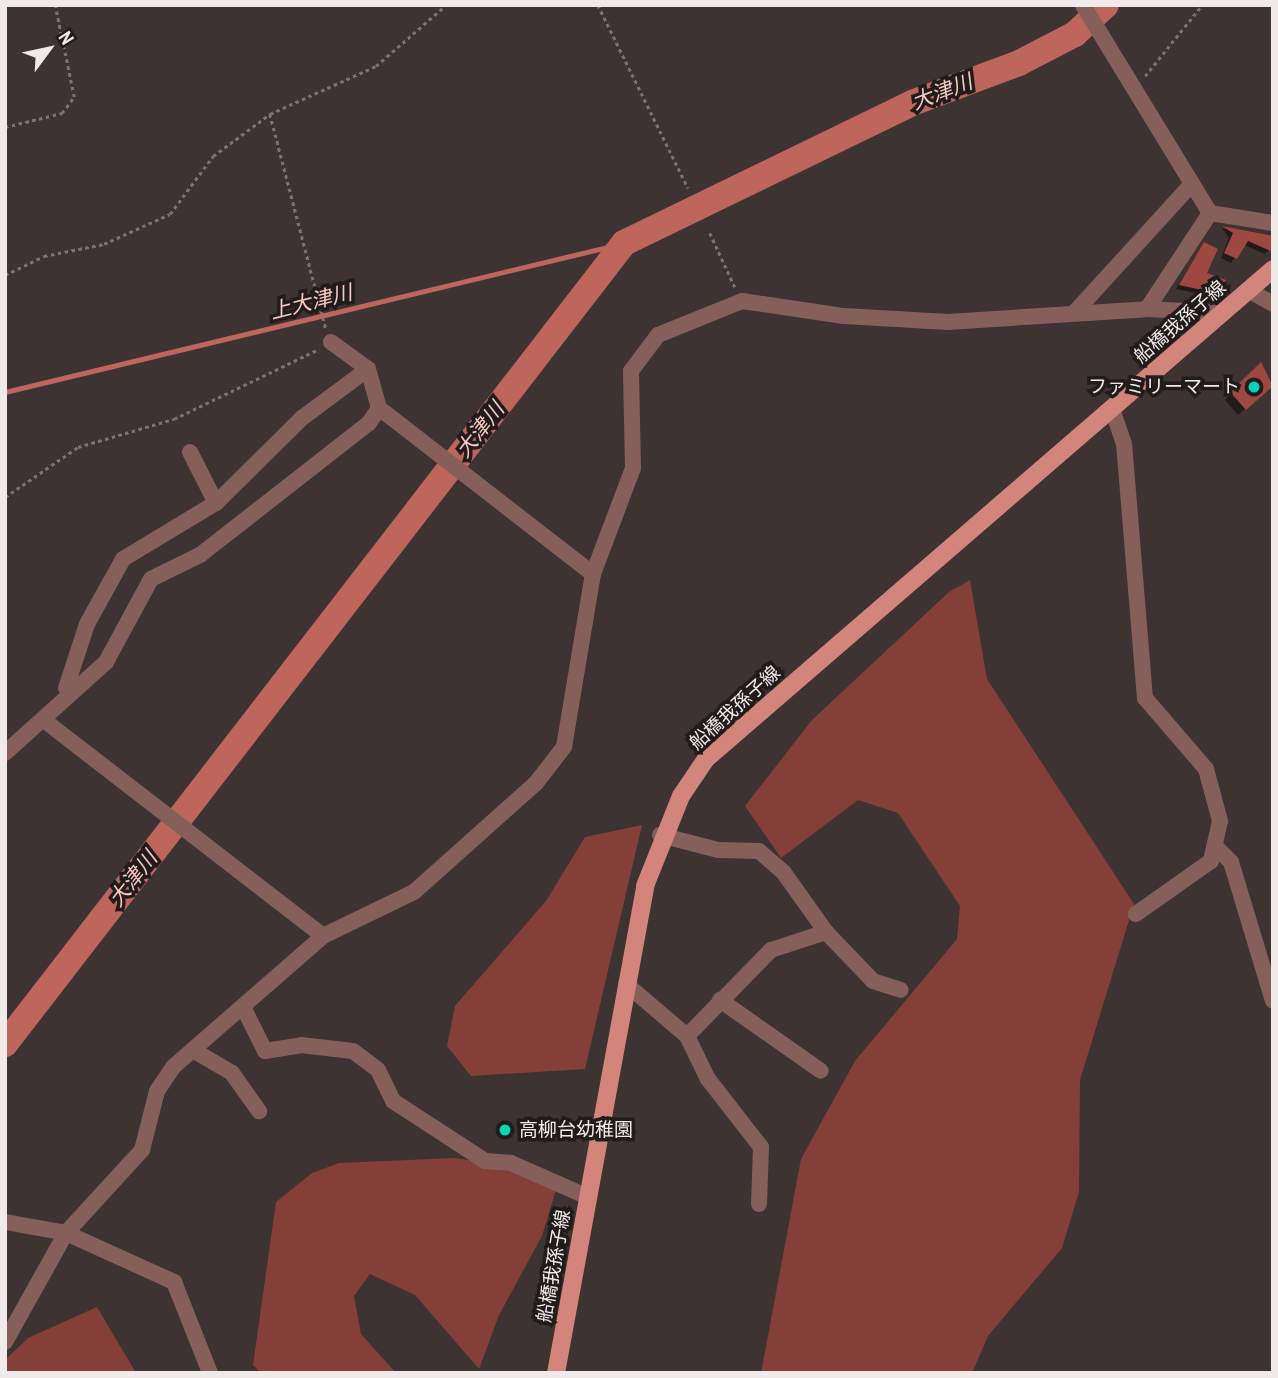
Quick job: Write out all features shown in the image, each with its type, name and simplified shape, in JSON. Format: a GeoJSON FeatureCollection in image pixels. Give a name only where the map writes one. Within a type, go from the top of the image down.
{"type":"FeatureCollection","features":[{"type":"Feature","properties":{"kind":"main road","name":"船橋我孫子線"},"geometry":{"type":"LineString","coordinates":[[556,1373],[626,984],[660,835],[706,759],[1273,269]]}},
{"type":"Feature","properties":{"kind":"street"},"geometry":{"type":"LineString","coordinates":[[1083,5],[1132,92],[1210,214],[1273,223]]}},
{"type":"Feature","properties":{"kind":"street"},"geometry":{"type":"LineString","coordinates":[[1075,312],[1190,186]]}},
{"type":"Feature","properties":{"kind":"street"},"geometry":{"type":"LineString","coordinates":[[1147,309],[1210,214]]}},
{"type":"Feature","properties":{"kind":"street"},"geometry":{"type":"LineString","coordinates":[[1248,290],[1273,304]]}},
{"type":"Feature","properties":{"kind":"street"},"geometry":{"type":"LineString","coordinates":[[5,1342],[66,1233],[130,1168],[142,1150],[163,1078],[323,936],[414,892],[551,766],[564,747],[593,574],[633,468],[631,372],[666,329],[742,301],[844,316],[948,322],[1147,309],[1222,313]]}},
{"type":"Feature","properties":{"kind":"street"},"geometry":{"type":"LineString","coordinates":[[331,342],[369,369],[379,408],[593,574]]}},
{"type":"Feature","properties":{"kind":"street"},"geometry":{"type":"LineString","coordinates":[[5,753],[45,721],[62,696],[87,624],[123,559],[216,503],[302,418],[369,369]]}},
{"type":"Feature","properties":{"kind":"street"},"geometry":{"type":"LineString","coordinates":[[62,696],[106,662],[151,579],[231,533],[379,408]]}},
{"type":"Feature","properties":{"kind":"street"},"geometry":{"type":"LineString","coordinates":[[1112,409],[1124,443],[1145,698],[1206,769],[1220,821],[1217,848],[1211,861],[1136,914]]}},
{"type":"Feature","properties":{"kind":"street"},"geometry":{"type":"LineString","coordinates":[[190,452],[216,503]]}},
{"type":"Feature","properties":{"kind":"street"},"geometry":{"type":"LineString","coordinates":[[45,721],[323,936]]}},
{"type":"Feature","properties":{"kind":"street"},"geometry":{"type":"LineString","coordinates":[[660,835],[718,850],[759,851],[784,873],[826,932],[873,981],[901,990]]}},
{"type":"Feature","properties":{"kind":"street"},"geometry":{"type":"LineString","coordinates":[[1217,848],[1231,862],[1273,1001]]}},
{"type":"Feature","properties":{"kind":"street"},"geometry":{"type":"LineString","coordinates":[[687,1036],[771,950],[826,932]]}},
{"type":"Feature","properties":{"kind":"street"},"geometry":{"type":"LineString","coordinates":[[626,984],[648,996],[687,1036],[708,1079],[761,1147],[759,1204]]}},
{"type":"Feature","properties":{"kind":"street"},"geometry":{"type":"LineString","coordinates":[[720,1000],[821,1071]]}},
{"type":"Feature","properties":{"kind":"street"},"geometry":{"type":"LineString","coordinates":[[243,1007],[265,1051],[301,1045],[354,1051],[378,1070],[393,1101],[485,1161],[511,1163],[588,1197]]}},
{"type":"Feature","properties":{"kind":"street"},"geometry":{"type":"LineString","coordinates":[[193,1050],[232,1073],[259,1111]]}},
{"type":"Feature","properties":{"kind":"street"},"geometry":{"type":"LineString","coordinates":[[5,1222],[66,1233],[174,1282],[209,1373]]}},
{"type":"Feature","properties":{"kind":"path"},"geometry":{"type":"LineString","coordinates":[[5,127],[62,113],[74,97],[55,5]]}},
{"type":"Feature","properties":{"kind":"path"},"geometry":{"type":"LineString","coordinates":[[5,275],[44,256],[104,244],[170,214],[213,156],[270,114],[376,65],[446,5]]}},
{"type":"Feature","properties":{"kind":"path"},"geometry":{"type":"LineString","coordinates":[[598,5],[688,188]]}},
{"type":"Feature","properties":{"kind":"path"},"geometry":{"type":"LineString","coordinates":[[1132,92],[1202,5]]}},
{"type":"Feature","properties":{"kind":"path"},"geometry":{"type":"LineString","coordinates":[[270,114],[323,322]]}},
{"type":"Feature","properties":{"kind":"path"},"geometry":{"type":"LineString","coordinates":[[710,233],[742,301]]}},
{"type":"Feature","properties":{"kind":"path"},"geometry":{"type":"LineString","coordinates":[[5,496],[78,447],[174,419],[331,342]]}},
{"type":"Feature","properties":{"kind":"shaded area"},"geometry":{"type":"Polygon","coordinates":[[[970,580],[987,679],[1134,904],[1080,1080],[1079,1192],[1062,1248],[988,1336],[972,1373],[761,1373],[801,1159],[855,1061],[957,939],[960,906],[898,813],[858,800],[781,858],[745,806],[812,720],[949,592],[970,580]]]}},
{"type":"Feature","properties":{"kind":"shaded area"},"geometry":{"type":"Polygon","coordinates":[[[642,825],[585,1069],[471,1076],[447,1046],[455,1006],[546,901],[585,837],[642,825]]]}},
{"type":"Feature","properties":{"kind":"shaded area"},"geometry":{"type":"Polygon","coordinates":[[[455,1158],[511,1167],[556,1190],[542,1236],[499,1315],[479,1369],[415,1295],[370,1274],[354,1296],[361,1334],[396,1373],[261,1373],[253,1365],[276,1202],[312,1173],[339,1163],[455,1158]]]}},
{"type":"Feature","properties":{"kind":"shaded area"},"geometry":{"type":"Polygon","coordinates":[[[97,1307],[136,1373],[5,1373],[5,1360],[28,1338],[97,1307]]]}},
{"type":"Feature","properties":{"kind":"building"},"geometry":{"type":"Polygon","coordinates":[[[1222,226],[1273,236],[1273,252],[1248,241],[1237,259],[1224,253],[1233,233],[1222,226]]]}},
{"type":"Feature","properties":{"kind":"building"},"geometry":{"type":"Polygon","coordinates":[[[1204,242],[1218,249],[1207,273],[1226,280],[1221,294],[1179,285],[1204,242]]]}},
{"type":"Feature","properties":{"kind":"building"},"geometry":{"type":"Polygon","coordinates":[[[1261,362],[1273,386],[1246,410],[1230,392],[1261,362]]]}},
{"type":"Feature","properties":{"kind":"waterway","name":"大津川"},"geometry":{"type":"LineString","coordinates":[[5,1044],[624,243],[912,103],[1019,63],[1075,34],[1106,5]]}},
{"type":"Feature","properties":{"kind":"waterway","name":"上大津川"},"geometry":{"type":"LineString","coordinates":[[5,392],[624,243]]}},
{"type":"Feature","properties":{"kind":"place","name":"ファミリーマート"},"geometry":{"type":"Point","coordinates":[1254,387]}},
{"type":"Feature","properties":{"kind":"place","name":"高柳台幼稚園"},"geometry":{"type":"Point","coordinates":[505,1130]}}]}
